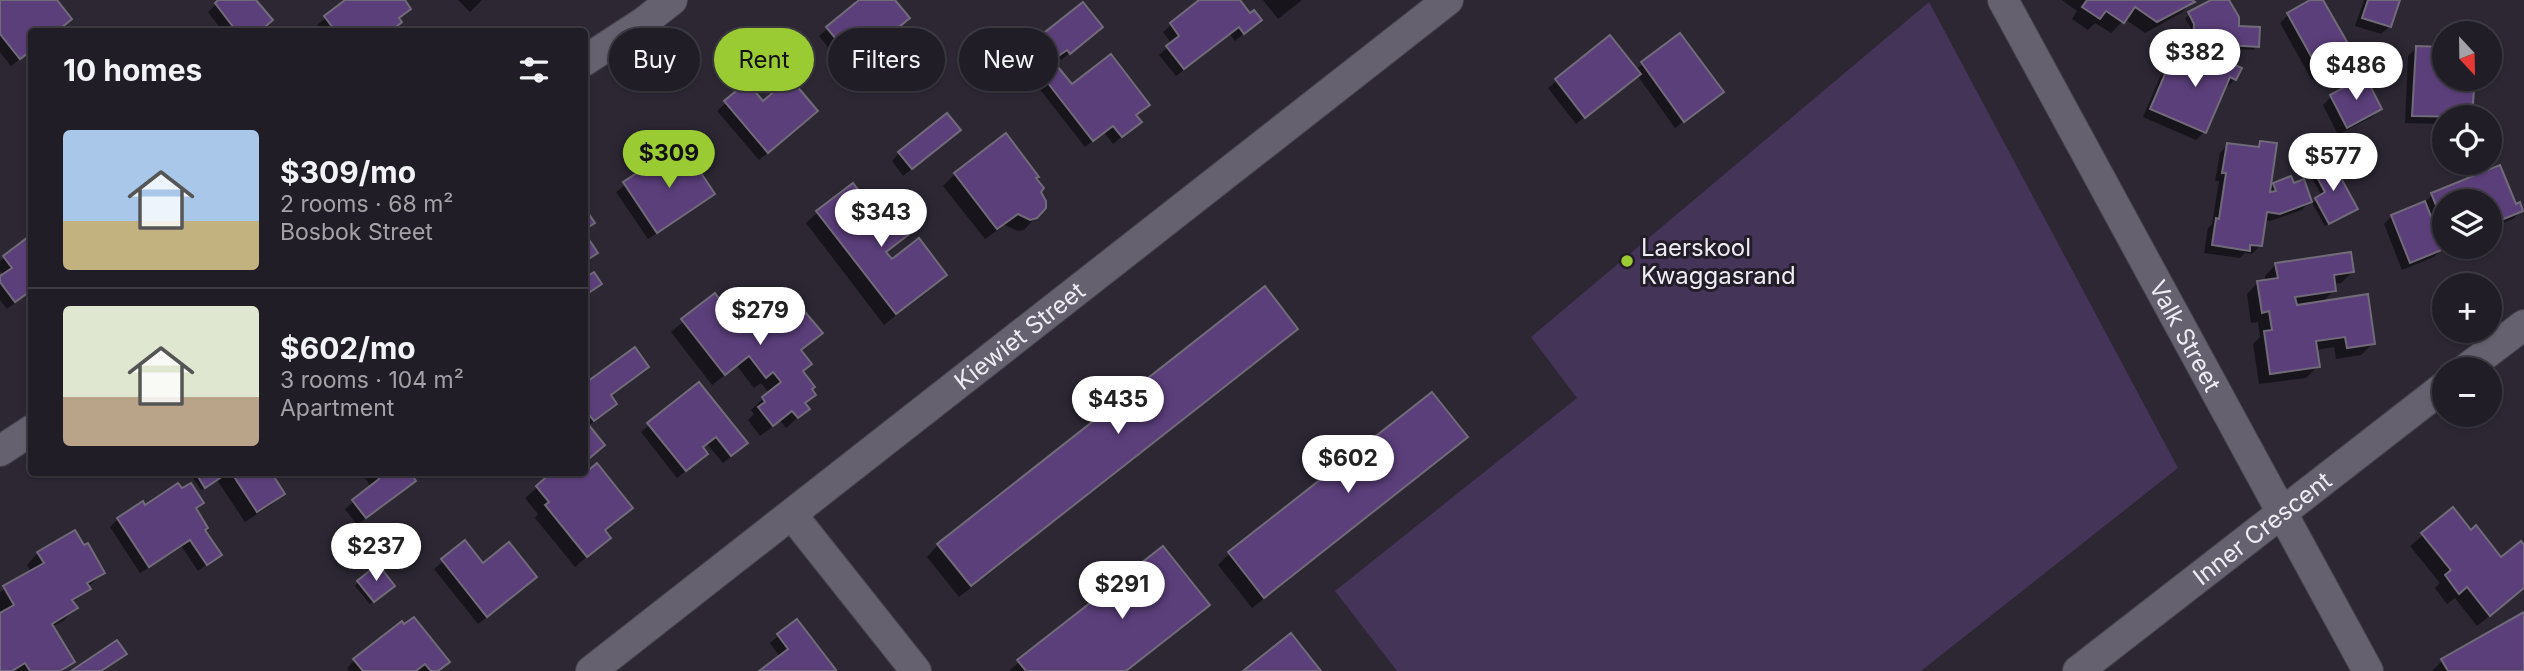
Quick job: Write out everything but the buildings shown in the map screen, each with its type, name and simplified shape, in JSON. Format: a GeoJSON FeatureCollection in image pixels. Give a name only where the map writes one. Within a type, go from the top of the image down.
{"type":"FeatureCollection","features":[{"type":"Feature","properties":{"kind":"street"},"geometry":{"type":"LineString","coordinates":[[588,58],[672,0]]}},
{"type":"Feature","properties":{"kind":"street","name":"Kiewiet Street"},"geometry":{"type":"LineString","coordinates":[[591,671],[1448,0]]}},
{"type":"Feature","properties":{"kind":"street","name":"Valk Street"},"geometry":{"type":"LineString","coordinates":[[2003,0],[2368,671]]}},
{"type":"Feature","properties":{"kind":"street"},"geometry":{"type":"LineString","coordinates":[[2482,357],[2524,325]]}},
{"type":"Feature","properties":{"kind":"street","name":"Inner Crescent"},"geometry":{"type":"LineString","coordinates":[[2078,671],[2432,396]]}},
{"type":"Feature","properties":{"kind":"street"},"geometry":{"type":"LineString","coordinates":[[0,451],[28,433]]}},
{"type":"Feature","properties":{"kind":"street"},"geometry":{"type":"LineString","coordinates":[[792,515],[916,671]]}},
{"type":"Feature","properties":{"kind":"shaded area"},"geometry":{"type":"Polygon","coordinates":[[[1929,2],[2178,468],[1921,671],[1397,671],[1335,591],[1577,398],[1531,337],[1929,2]]]}},
{"type":"Feature","properties":{"kind":"place","name":"Laerskool Kwaggasrand"},"geometry":{"type":"Point","coordinates":[1627,261]}}]}
